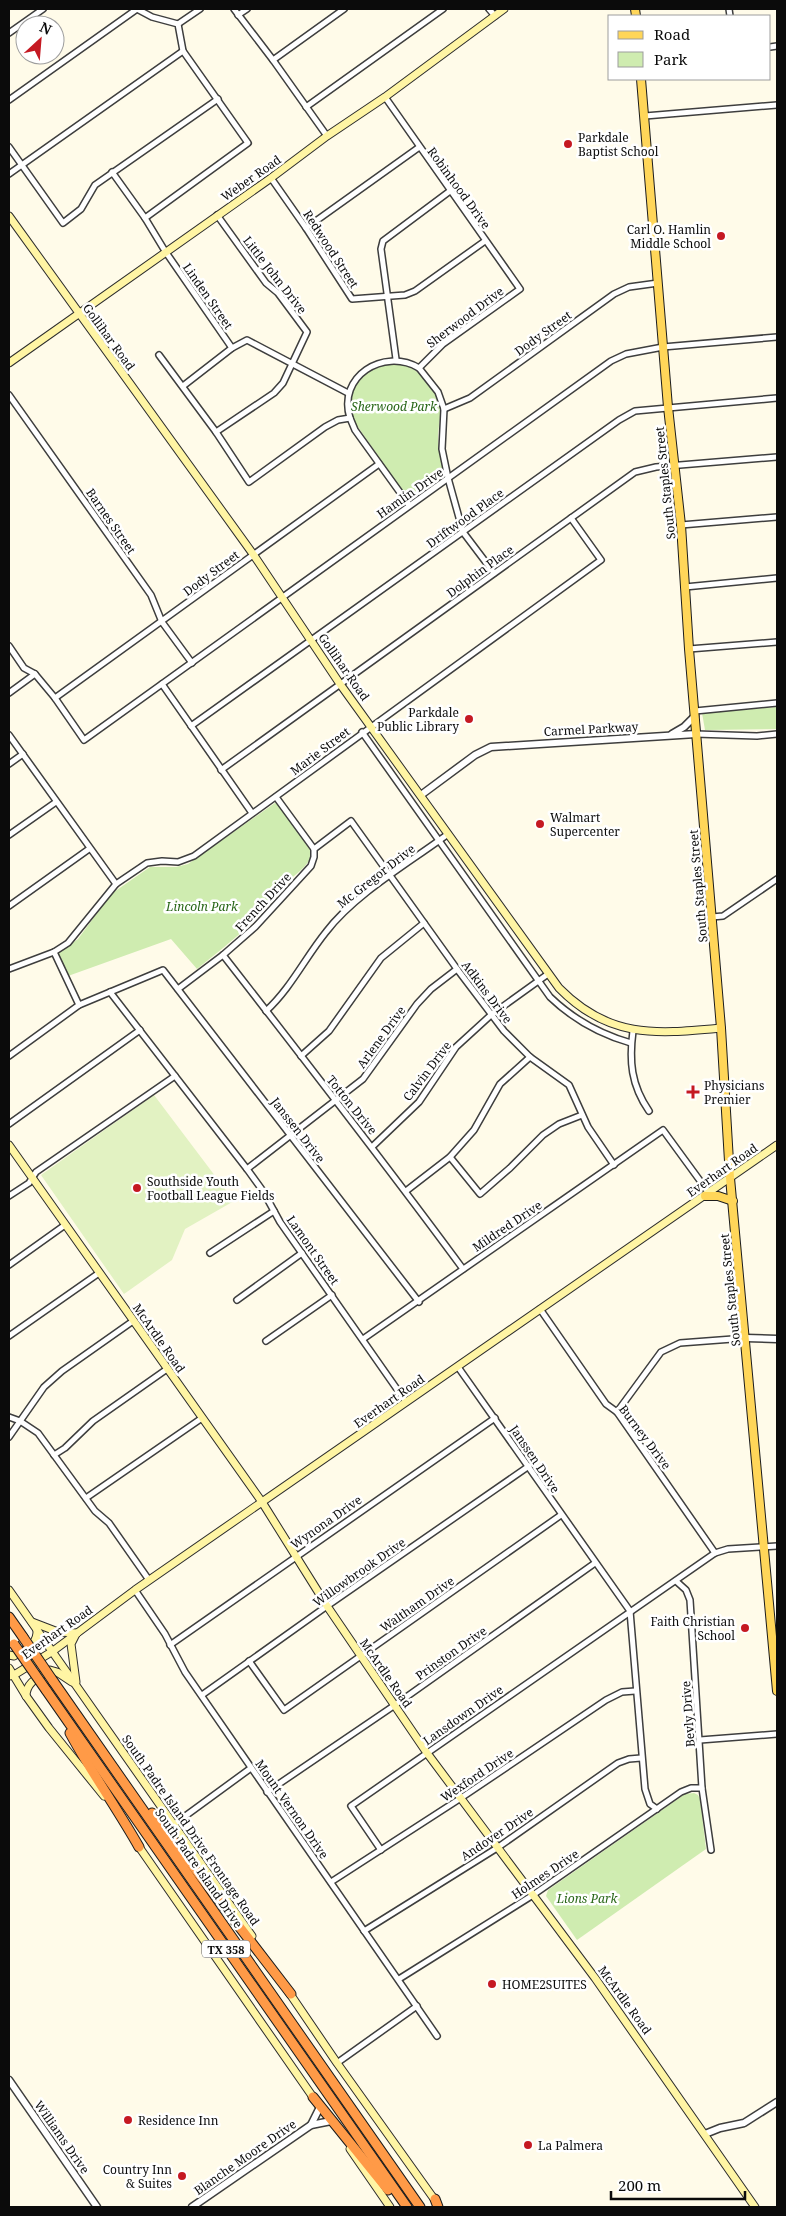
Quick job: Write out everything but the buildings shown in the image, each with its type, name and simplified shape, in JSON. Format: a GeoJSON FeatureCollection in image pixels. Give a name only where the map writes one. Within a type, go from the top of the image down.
{"type":"FeatureCollection","features":[{"type":"Feature","properties":{"kind":"highway","name":"South Padre Island Drive"},"geometry":{"type":"LineString","coordinates":[[9,1617],[420,2207]]}},
{"type":"Feature","properties":{"kind":"highway","name":"South Padre Island Drive"},"geometry":{"type":"LineString","coordinates":[[11,1641],[407,2207]]}},
{"type":"Feature","properties":{"kind":"highway"},"geometry":{"type":"LineString","coordinates":[[48,1692],[83,1757],[119,1810],[139,1847]]}},
{"type":"Feature","properties":{"kind":"highway"},"geometry":{"type":"LineString","coordinates":[[80,1720],[291,1994]]}},
{"type":"Feature","properties":{"kind":"highway"},"geometry":{"type":"LineString","coordinates":[[313,2097],[351,2142],[401,2207]]}},
{"type":"Feature","properties":{"kind":"main road","name":"Weber Road"},"geometry":{"type":"LineString","coordinates":[[9,363],[79,315],[165,251],[271,178],[327,136],[385,97],[504,9]]}},
{"type":"Feature","properties":{"kind":"main road","name":"South Staples Street"},"geometry":{"type":"LineString","coordinates":[[641,80],[668,407],[681,525],[689,649],[721,1028],[730,1178],[777,1691]]}},
{"type":"Feature","properties":{"kind":"main road","name":"Gollihar Road"},"geometry":{"type":"LineString","coordinates":[[9,216],[252,554],[340,684],[372,725],[548,974],[569,998],[589,1014],[608,1023],[633,1031],[677,1032],[721,1028]]}},
{"type":"Feature","properties":{"kind":"main road","name":"Everhart Road"},"geometry":{"type":"LineString","coordinates":[[9,1683],[11,1676],[53,1651],[149,1580],[777,1145]]}},
{"type":"Feature","properties":{"kind":"main road","name":"McArdle Road"},"geometry":{"type":"LineString","coordinates":[[9,1146],[262,1502],[327,1606],[427,1753],[624,2019],[755,2207]]}},
{"type":"Feature","properties":{"kind":"main road"},"geometry":{"type":"LineString","coordinates":[[707,1195],[733,1201]]}},
{"type":"Feature","properties":{"kind":"main road","name":"South Padre Island Drive Frontage Road"},"geometry":{"type":"LineString","coordinates":[[9,1590],[291,1994],[337,2063],[438,2204]]}},
{"type":"Feature","properties":{"kind":"main road"},"geometry":{"type":"LineString","coordinates":[[31,1621],[58,1632],[77,1633],[71,1644],[76,1685]]}},
{"type":"Feature","properties":{"kind":"main road"},"geometry":{"type":"LineString","coordinates":[[9,1655],[14,1656],[34,1643],[37,1638],[37,1630]]}},
{"type":"Feature","properties":{"kind":"main road"},"geometry":{"type":"LineString","coordinates":[[9,1668],[11,1676],[105,1798],[390,2207]]}},
{"type":"Feature","properties":{"kind":"main road"},"geometry":{"type":"LineString","coordinates":[[26,1696],[26,1689],[30,1683],[50,1670],[57,1672],[76,1685]]}},
{"type":"Feature","properties":{"kind":"street"},"geometry":{"type":"LineString","coordinates":[[9,33],[43,9]]}},
{"type":"Feature","properties":{"kind":"street"},"geometry":{"type":"LineString","coordinates":[[9,100],[137,9],[152,17],[178,24],[200,9]]}},
{"type":"Feature","properties":{"kind":"street"},"geometry":{"type":"LineString","coordinates":[[234,9],[327,136]]}},
{"type":"Feature","properties":{"kind":"street"},"geometry":{"type":"LineString","coordinates":[[238,15],[247,9]]}},
{"type":"Feature","properties":{"kind":"street"},"geometry":{"type":"LineString","coordinates":[[273,60],[344,9]]}},
{"type":"Feature","properties":{"kind":"street"},"geometry":{"type":"LineString","coordinates":[[306,107],[443,9]]}},
{"type":"Feature","properties":{"kind":"street"},"geometry":{"type":"LineString","coordinates":[[490,9],[495,16]]}},
{"type":"Feature","properties":{"kind":"street"},"geometry":{"type":"LineString","coordinates":[[145,218],[248,143],[183,51],[178,24]]}},
{"type":"Feature","properties":{"kind":"street"},"geometry":{"type":"LineString","coordinates":[[9,174],[183,51]]}},
{"type":"Feature","properties":{"kind":"street","name":"Robinhood Drive"},"geometry":{"type":"LineString","coordinates":[[385,97],[418,148],[520,289]]}},
{"type":"Feature","properties":{"kind":"street"},"geometry":{"type":"LineString","coordinates":[[9,147],[63,223],[78,213],[95,185],[218,99]]}},
{"type":"Feature","properties":{"kind":"street"},"geometry":{"type":"LineString","coordinates":[[645,116],[777,105]]}},
{"type":"Feature","properties":{"kind":"street"},"geometry":{"type":"LineString","coordinates":[[306,228],[418,148]]}},
{"type":"Feature","properties":{"kind":"street","name":"Linden Street"},"geometry":{"type":"LineString","coordinates":[[112,172],[232,348],[247,340],[348,393]]}},
{"type":"Feature","properties":{"kind":"street","name":"Redwood Street"},"geometry":{"type":"LineString","coordinates":[[271,178],[352,299],[387,296]]}},
{"type":"Feature","properties":{"kind":"street"},"geometry":{"type":"LineString","coordinates":[[396,359],[380,249],[383,241],[450,191]]}},
{"type":"Feature","properties":{"kind":"street","name":"Little John Drive"},"geometry":{"type":"LineString","coordinates":[[216,432],[274,393],[284,383],[307,332],[278,293],[266,283],[217,215]]}},
{"type":"Feature","properties":{"kind":"street"},"geometry":{"type":"LineString","coordinates":[[387,296],[405,295],[415,291],[485,241]]}},
{"type":"Feature","properties":{"kind":"street","name":"Dody Street"},"geometry":{"type":"LineString","coordinates":[[444,408],[458,405],[470,398],[614,294],[629,287],[658,283]]}},
{"type":"Feature","properties":{"kind":"street","name":"Sherwood Drive"},"geometry":{"type":"LineString","coordinates":[[418,368],[443,344],[520,289]]}},
{"type":"Feature","properties":{"kind":"street","name":"Hamlin Drive"},"geometry":{"type":"LineString","coordinates":[[55,698],[84,740],[611,361],[626,354],[663,347],[777,337]]}},
{"type":"Feature","properties":{"kind":"street"},"geometry":{"type":"LineString","coordinates":[[183,386],[232,348]]}},
{"type":"Feature","properties":{"kind":"street"},"geometry":{"type":"LineString","coordinates":[[159,355],[216,432],[249,482],[325,427],[338,420],[350,418]]}},
{"type":"Feature","properties":{"kind":"street"},"geometry":{"type":"LineString","coordinates":[[409,505],[355,430],[346,407],[348,393],[353,384],[367,369],[384,361],[396,359],[418,368],[438,392],[444,408],[442,449],[463,532],[494,573]]}},
{"type":"Feature","properties":{"kind":"street","name":"Barnes Street"},"geometry":{"type":"LineString","coordinates":[[9,394],[151,595],[162,622],[192,663]]}},
{"type":"Feature","properties":{"kind":"street","name":"Driftwood Place"},"geometry":{"type":"LineString","coordinates":[[190,726],[619,420],[635,411],[777,398]]}},
{"type":"Feature","properties":{"kind":"street","name":"Dolphin Place"},"geometry":{"type":"LineString","coordinates":[[221,770],[636,472],[656,467],[777,457]]}},
{"type":"Feature","properties":{"kind":"street","name":"Dody Street"},"geometry":{"type":"LineString","coordinates":[[55,698],[379,464]]}},
{"type":"Feature","properties":{"kind":"street"},"geometry":{"type":"LineString","coordinates":[[681,525],[777,517]]}},
{"type":"Feature","properties":{"kind":"street","name":"Marie Street"},"geometry":{"type":"LineString","coordinates":[[9,969],[54,952],[68,943],[116,884],[147,863],[162,861],[178,862],[194,856],[601,560],[571,518]]}},
{"type":"Feature","properties":{"kind":"street"},"geometry":{"type":"LineString","coordinates":[[685,587],[777,578]]}},
{"type":"Feature","properties":{"kind":"street"},"geometry":{"type":"LineString","coordinates":[[689,649],[777,642]]}},
{"type":"Feature","properties":{"kind":"street"},"geometry":{"type":"LineString","coordinates":[[9,646],[24,668],[35,674],[55,698]]}},
{"type":"Feature","properties":{"kind":"street"},"geometry":{"type":"LineString","coordinates":[[9,693],[35,674]]}},
{"type":"Feature","properties":{"kind":"street"},"geometry":{"type":"LineString","coordinates":[[162,684],[252,813]]}},
{"type":"Feature","properties":{"kind":"street"},"geometry":{"type":"LineString","coordinates":[[671,735],[684,727],[695,714],[777,703]]}},
{"type":"Feature","properties":{"kind":"street"},"geometry":{"type":"LineString","coordinates":[[362,732],[550,997],[578,1020],[602,1033],[632,1043]]}},
{"type":"Feature","properties":{"kind":"street","name":"Carmel Parkway"},"geometry":{"type":"LineString","coordinates":[[420,795],[475,755],[491,747],[671,735],[757,736],[777,734]]}},
{"type":"Feature","properties":{"kind":"street"},"geometry":{"type":"LineString","coordinates":[[9,735],[89,849],[116,884]]}},
{"type":"Feature","properties":{"kind":"street"},"geometry":{"type":"LineString","coordinates":[[9,764],[23,754]]}},
{"type":"Feature","properties":{"kind":"street"},"geometry":{"type":"LineString","coordinates":[[384,764],[394,756]]}},
{"type":"Feature","properties":{"kind":"street"},"geometry":{"type":"LineString","coordinates":[[276,798],[314,849]]}},
{"type":"Feature","properties":{"kind":"street"},"geometry":{"type":"LineString","coordinates":[[9,835],[56,802]]}},
{"type":"Feature","properties":{"kind":"street"},"geometry":{"type":"LineString","coordinates":[[418,811],[427,805]]}},
{"type":"Feature","properties":{"kind":"street","name":"Adkins Drive"},"geometry":{"type":"LineString","coordinates":[[314,849],[352,821],[457,969],[514,1042],[569,1084],[594,1137],[614,1165]]}},
{"type":"Feature","properties":{"kind":"street","name":"Mc Gregor Drive"},"geometry":{"type":"LineString","coordinates":[[266,1011],[282,997],[326,931],[352,904],[448,834]]}},
{"type":"Feature","properties":{"kind":"street"},"geometry":{"type":"LineString","coordinates":[[9,906],[89,849]]}},
{"type":"Feature","properties":{"kind":"street","name":"French Drive"},"geometry":{"type":"LineString","coordinates":[[178,989],[224,955],[255,927],[311,866],[314,849]]}},
{"type":"Feature","properties":{"kind":"street"},"geometry":{"type":"LineString","coordinates":[[712,918],[723,916],[777,879]]}},
{"type":"Feature","properties":{"kind":"street"},"geometry":{"type":"LineString","coordinates":[[482,902],[492,895]]}},
{"type":"Feature","properties":{"kind":"street"},"geometry":{"type":"LineString","coordinates":[[301,1056],[329,1031],[381,958],[424,923]]}},
{"type":"Feature","properties":{"kind":"street"},"geometry":{"type":"LineString","coordinates":[[54,952],[78,1005]]}},
{"type":"Feature","properties":{"kind":"street","name":"Totton Drive"},"geometry":{"type":"LineString","coordinates":[[224,955],[335,1101],[373,1146],[463,1268]]}},
{"type":"Feature","properties":{"kind":"street","name":"Arlene Drive"},"geometry":{"type":"LineString","coordinates":[[247,1169],[363,1079],[417,1004],[431,989],[457,969]]}},
{"type":"Feature","properties":{"kind":"street","name":"Janssen Drive"},"geometry":{"type":"LineString","coordinates":[[110,992],[163,970],[419,1302]]}},
{"type":"Feature","properties":{"kind":"street","name":"Calvin Drive"},"geometry":{"type":"LineString","coordinates":[[373,1146],[419,1102],[456,1047],[492,1015],[548,974]]}},
{"type":"Feature","properties":{"kind":"street"},"geometry":{"type":"LineString","coordinates":[[9,1056],[78,1005],[110,992]]}},
{"type":"Feature","properties":{"kind":"street","name":"Lamont Street"},"geometry":{"type":"LineString","coordinates":[[110,992],[247,1169],[302,1253],[406,1402]]}},
{"type":"Feature","properties":{"kind":"street"},"geometry":{"type":"LineString","coordinates":[[9,1124],[140,1030]]}},
{"type":"Feature","properties":{"kind":"street"},"geometry":{"type":"LineString","coordinates":[[633,1031],[632,1074],[636,1089],[649,1110]]}},
{"type":"Feature","properties":{"kind":"street"},"geometry":{"type":"LineString","coordinates":[[406,1191],[450,1156],[474,1130],[500,1084],[530,1056]]}},
{"type":"Feature","properties":{"kind":"street"},"geometry":{"type":"LineString","coordinates":[[9,1196],[29,1183],[36,1172],[176,1076]]}},
{"type":"Feature","properties":{"kind":"street"},"geometry":{"type":"LineString","coordinates":[[450,1156],[480,1194],[510,1168],[543,1135],[559,1124],[582,1115]]}},
{"type":"Feature","properties":{"kind":"street","name":"Mildred Drive"},"geometry":{"type":"LineString","coordinates":[[363,1339],[419,1302],[463,1268],[663,1130],[707,1195]]}},
{"type":"Feature","properties":{"kind":"street"},"geometry":{"type":"LineString","coordinates":[[210,1253],[274,1211]]}},
{"type":"Feature","properties":{"kind":"street"},"geometry":{"type":"LineString","coordinates":[[9,1265],[65,1225]]}},
{"type":"Feature","properties":{"kind":"street"},"geometry":{"type":"LineString","coordinates":[[237,1300],[302,1253]]}},
{"type":"Feature","properties":{"kind":"street"},"geometry":{"type":"LineString","coordinates":[[9,1336],[100,1273]]}},
{"type":"Feature","properties":{"kind":"street"},"geometry":{"type":"LineString","coordinates":[[266,1341],[332,1295]]}},
{"type":"Feature","properties":{"kind":"street","name":"Burney Drive"},"geometry":{"type":"LineString","coordinates":[[540,1309],[606,1404],[617,1412],[715,1553]]}},
{"type":"Feature","properties":{"kind":"street"},"geometry":{"type":"LineString","coordinates":[[9,1437],[44,1387],[62,1371],[133,1321]]}},
{"type":"Feature","properties":{"kind":"street"},"geometry":{"type":"LineString","coordinates":[[617,1412],[661,1352],[670,1346],[680,1343],[746,1338],[777,1339]]}},
{"type":"Feature","properties":{"kind":"street","name":"Janssen Drive"},"geometry":{"type":"LineString","coordinates":[[458,1367],[529,1466],[594,1563]]}},
{"type":"Feature","properties":{"kind":"street"},"geometry":{"type":"LineString","coordinates":[[54,1455],[65,1448],[93,1421],[168,1369]]}},
{"type":"Feature","properties":{"kind":"street"},"geometry":{"type":"LineString","coordinates":[[9,1417],[20,1421],[38,1433],[95,1511],[109,1523],[149,1580]]}},
{"type":"Feature","properties":{"kind":"street"},"geometry":{"type":"LineString","coordinates":[[86,1498],[202,1418]]}},
{"type":"Feature","properties":{"kind":"street","name":"Wynona Drive"},"geometry":{"type":"LineString","coordinates":[[170,1645],[296,1555],[495,1418]]}},
{"type":"Feature","properties":{"kind":"street","name":"Willowbrook Drive"},"geometry":{"type":"LineString","coordinates":[[202,1696],[327,1606],[529,1466]]}},
{"type":"Feature","properties":{"kind":"street","name":"Waltham Drive"},"geometry":{"type":"LineString","coordinates":[[249,1661],[284,1710],[561,1516]]}},
{"type":"Feature","properties":{"kind":"street","name":"Lansdown Drive"},"geometry":{"type":"LineString","coordinates":[[380,1850],[351,1806],[715,1553],[728,1549],[777,1546]]}},
{"type":"Feature","properties":{"kind":"street"},"geometry":{"type":"LineString","coordinates":[[594,1563],[630,1611],[641,1758],[647,1797],[650,1804],[657,1809]]}},
{"type":"Feature","properties":{"kind":"street","name":"Prinston Drive"},"geometry":{"type":"LineString","coordinates":[[267,1792],[395,1705],[594,1563]]}},
{"type":"Feature","properties":{"kind":"street","name":"Bevly Drive"},"geometry":{"type":"LineString","coordinates":[[676,1581],[686,1590],[690,1600],[702,1788],[710,1850]]}},
{"type":"Feature","properties":{"kind":"street","name":"Mount Vernon Drive"},"geometry":{"type":"LineString","coordinates":[[135,1590],[166,1634],[185,1672],[364,1931],[399,1978],[437,2036]]}},
{"type":"Feature","properties":{"kind":"street","name":"Wexford Drive"},"geometry":{"type":"LineString","coordinates":[[331,1882],[461,1798],[606,1700],[622,1692],[635,1691]]}},
{"type":"Feature","properties":{"kind":"street"},"geometry":{"type":"LineString","coordinates":[[700,1740],[777,1734]]}},
{"type":"Feature","properties":{"kind":"street","name":"Andover Drive"},"geometry":{"type":"LineString","coordinates":[[364,1931],[497,1848],[618,1764],[629,1759],[641,1758]]}},
{"type":"Feature","properties":{"kind":"street"},"geometry":{"type":"LineString","coordinates":[[172,1825],[251,1768]]}},
{"type":"Feature","properties":{"kind":"street","name":"Holmes Drive"},"geometry":{"type":"LineString","coordinates":[[399,1978],[533,1895],[681,1792],[691,1788],[702,1788]]}},
{"type":"Feature","properties":{"kind":"street"},"geometry":{"type":"LineString","coordinates":[[337,2063],[418,2006]]}},
{"type":"Feature","properties":{"kind":"street","name":"Williams Drive"},"geometry":{"type":"LineString","coordinates":[[9,2080],[97,2207]]}},
{"type":"Feature","properties":{"kind":"street"},"geometry":{"type":"LineString","coordinates":[[705,2134],[720,2128],[744,2123],[777,2102]]}},
{"type":"Feature","properties":{"kind":"street","name":"Blanche Moore Drive"},"geometry":{"type":"LineString","coordinates":[[311,2124],[320,2107]]}},
{"type":"Feature","properties":{"kind":"street","name":"Blanche Moore Drive"},"geometry":{"type":"LineString","coordinates":[[192,2207],[311,2124],[331,2120]]}},
{"type":"Feature","properties":{"kind":"green space","name":"Sherwood Park"},"geometry":{"type":"Polygon","coordinates":[[[400,363],[415,370],[427,381],[436,394],[440,410],[438,442],[443,475],[415,497],[406,496],[358,427],[352,414],[351,402],[353,391],[358,382],[375,369],[400,363]]]}},
{"type":"Feature","properties":{"kind":"green space"},"geometry":{"type":"Polygon","coordinates":[[[777,707],[777,729],[705,730],[702,713],[777,707]]]}},
{"type":"Feature","properties":{"kind":"green space","name":"Lincoln Park"},"geometry":{"type":"Polygon","coordinates":[[[275,803],[278,803],[311,851],[311,856],[303,869],[286,883],[255,919],[231,941],[197,969],[171,939],[68,976],[58,953],[78,939],[111,894],[150,867],[176,867],[188,864],[275,803]]]}},
{"type":"Feature","properties":{"kind":"green space","name":"Southside Youth Football League Fields"},"geometry":{"type":"Polygon","coordinates":[[[154,1095],[234,1201],[185,1229],[172,1260],[124,1294],[41,1175],[154,1095]]]}},
{"type":"Feature","properties":{"kind":"green space","name":"Lions Park"},"geometry":{"type":"Polygon","coordinates":[[[694,1793],[700,1799],[706,1849],[577,1940],[546,1896],[548,1890],[685,1794],[694,1793]]]}},
{"type":"Feature","properties":{"kind":"place","name":"Parkdale Baptist School"},"geometry":{"type":"Point","coordinates":[568,144]}},
{"type":"Feature","properties":{"kind":"place","name":"Carl O. Hamlin Middle School"},"geometry":{"type":"Point","coordinates":[721,236]}},
{"type":"Feature","properties":{"kind":"place","name":"Parkdale Public Library"},"geometry":{"type":"Point","coordinates":[469,719]}},
{"type":"Feature","properties":{"kind":"place","name":"Walmart Supercenter"},"geometry":{"type":"Point","coordinates":[540,824]}},
{"type":"Feature","properties":{"kind":"place","name":"Physicians Premier"},"geometry":{"type":"Point","coordinates":[693,1092]}},
{"type":"Feature","properties":{"kind":"place","name":"Southside Youth Football League Fields"},"geometry":{"type":"Point","coordinates":[137,1188]}},
{"type":"Feature","properties":{"kind":"place","name":"Faith Christian School"},"geometry":{"type":"Point","coordinates":[745,1628]}},
{"type":"Feature","properties":{"kind":"place","name":"HOME2SUITES"},"geometry":{"type":"Point","coordinates":[492,1984]}},
{"type":"Feature","properties":{"kind":"place","name":"Residence Inn"},"geometry":{"type":"Point","coordinates":[128,2120]}},
{"type":"Feature","properties":{"kind":"place","name":"La Palmera"},"geometry":{"type":"Point","coordinates":[528,2145]}},
{"type":"Feature","properties":{"kind":"place","name":"Country Inn & Suites"},"geometry":{"type":"Point","coordinates":[182,2176]}}]}
